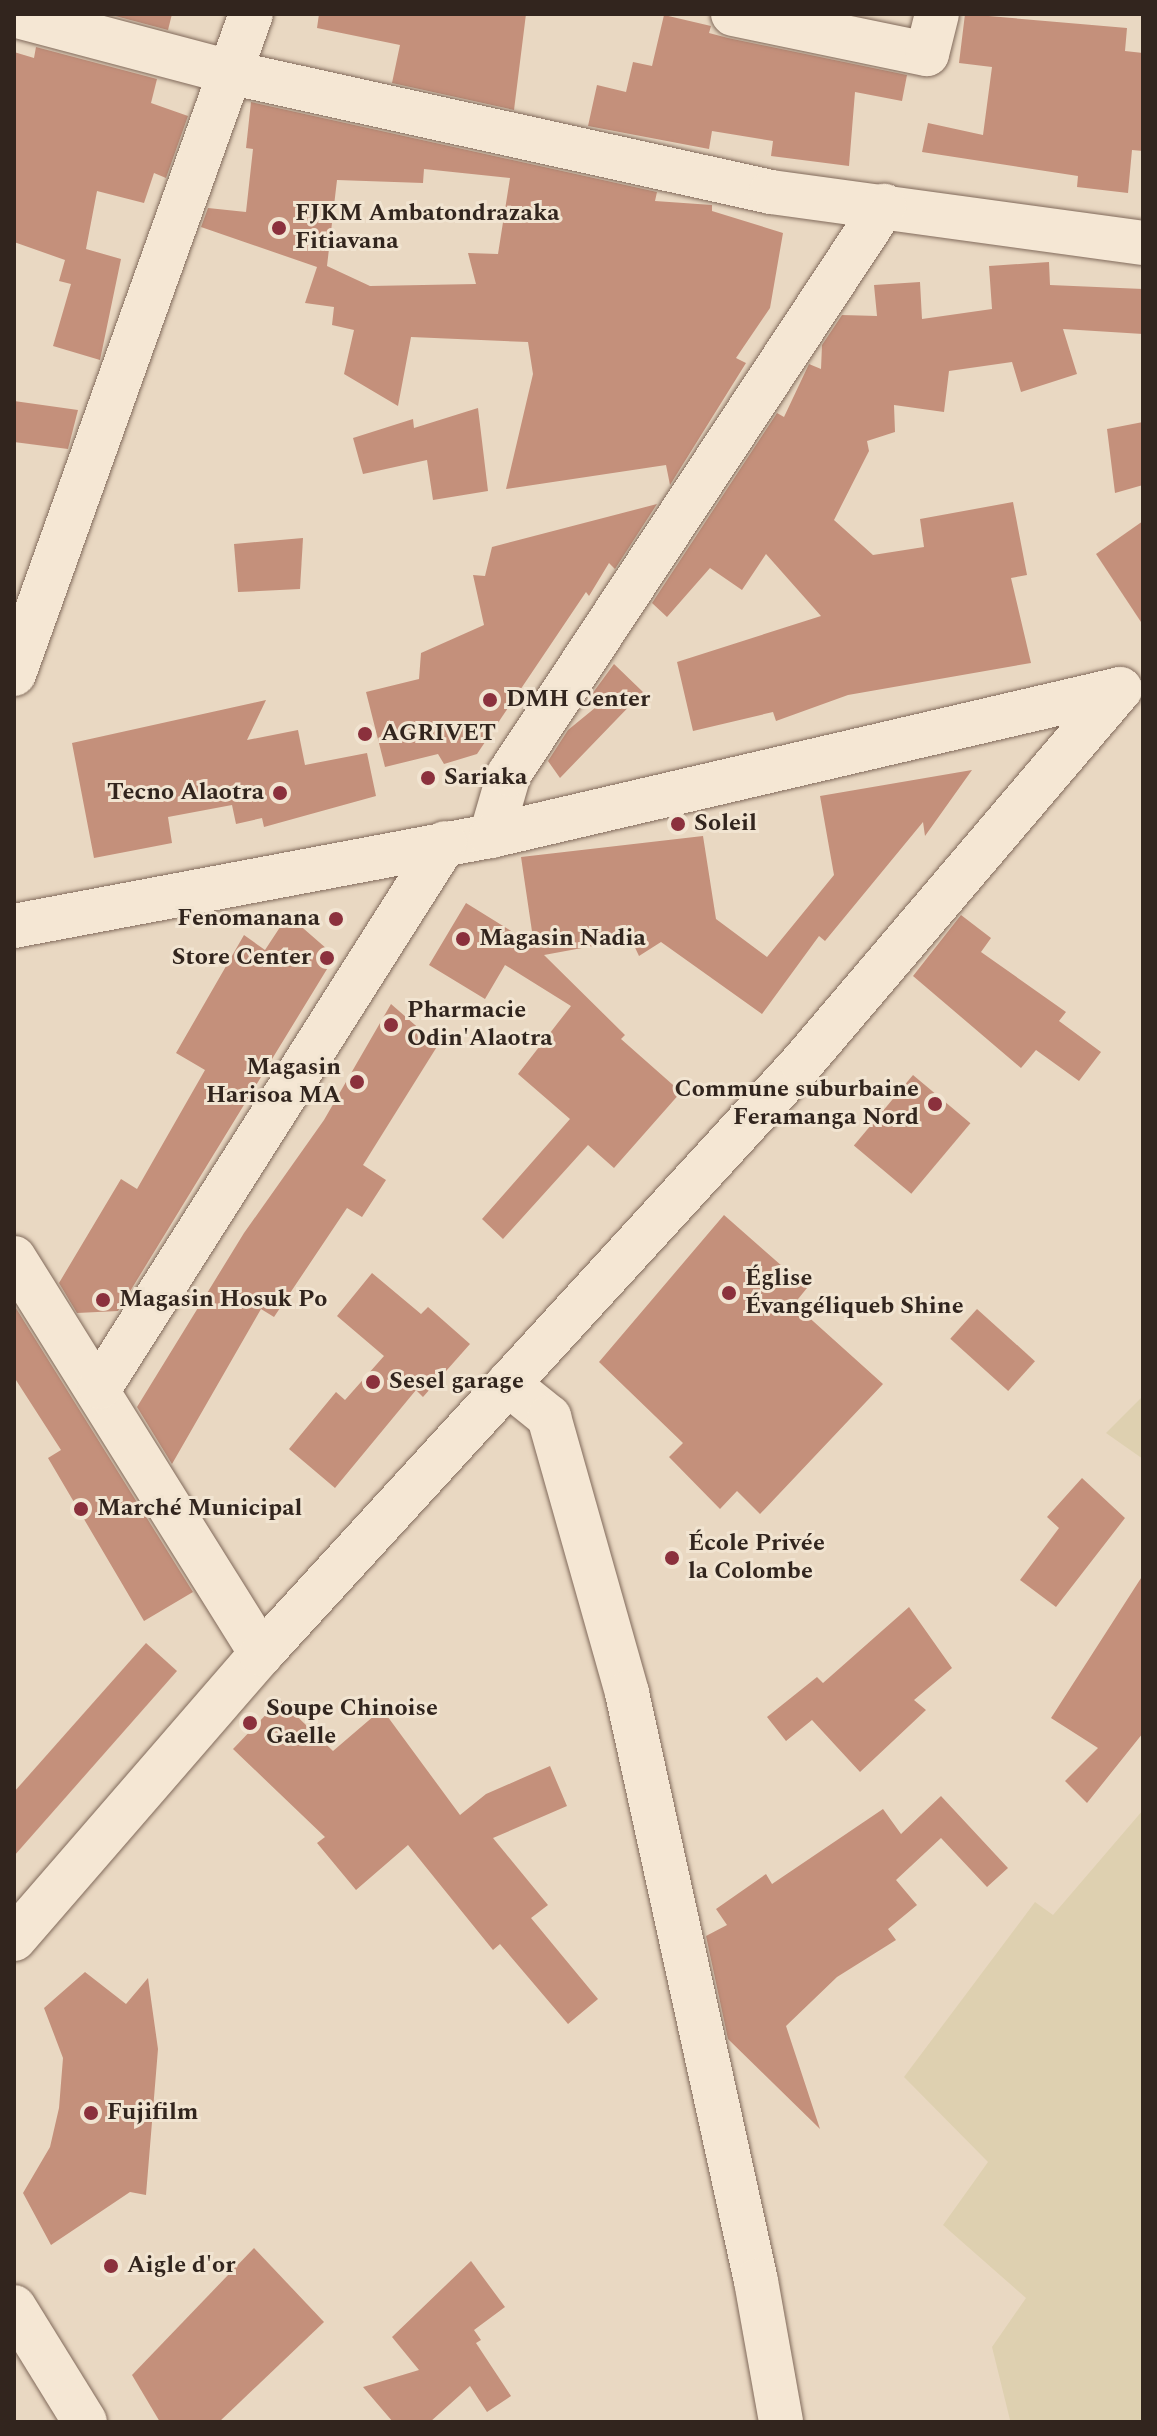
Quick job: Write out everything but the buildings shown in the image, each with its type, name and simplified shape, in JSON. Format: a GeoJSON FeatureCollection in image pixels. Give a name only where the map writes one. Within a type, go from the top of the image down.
{"type":"FeatureCollection","features":[{"type":"Feature","properties":{"kind":"street"},"geometry":{"type":"LineString","coordinates":[[14,674],[233,73],[251,14]]}},
{"type":"Feature","properties":{"kind":"street"},"geometry":{"type":"LineString","coordinates":[[733,14],[927,54],[937,14]]}},
{"type":"Feature","properties":{"kind":"street"},"geometry":{"type":"LineString","coordinates":[[14,15],[233,73],[771,192],[1143,243]]}},
{"type":"Feature","properties":{"kind":"street"},"geometry":{"type":"LineString","coordinates":[[491,836],[509,774],[884,206]]}},
{"type":"Feature","properties":{"kind":"street"},"geometry":{"type":"LineString","coordinates":[[14,926],[491,836],[1135,682]]}},
{"type":"Feature","properties":{"kind":"street"},"geometry":{"type":"LineString","coordinates":[[14,1939],[261,1654],[802,1063],[1135,682]]}},
{"type":"Feature","properties":{"kind":"street"},"geometry":{"type":"LineString","coordinates":[[100,1387],[445,843]]}},
{"type":"Feature","properties":{"kind":"street"},"geometry":{"type":"LineString","coordinates":[[14,1258],[100,1387],[261,1654]]}},
{"type":"Feature","properties":{"kind":"street"},"geometry":{"type":"LineString","coordinates":[[508,1384],[549,1417],[627,1693],[756,2281],[781,2422]]}},
{"type":"Feature","properties":{"kind":"street"},"geometry":{"type":"LineString","coordinates":[[14,2307],[85,2422]]}},
{"type":"Feature","properties":{"kind":"shaded area"},"geometry":{"type":"Polygon","coordinates":[[[1143,1396],[1143,1459],[1106,1433],[1143,1396]]]}},
{"type":"Feature","properties":{"kind":"shaded area"},"geometry":{"type":"Polygon","coordinates":[[[1143,1810],[1143,2422],[1010,2420],[992,2347],[1026,2298],[943,2225],[988,2162],[904,2077],[1035,1902],[1053,1915],[1143,1810]]]}},
{"type":"Feature","properties":{"kind":"place","name":"FJKM Ambatondrazaka Fitiavana"},"geometry":{"type":"Point","coordinates":[279,228]}},
{"type":"Feature","properties":{"kind":"place","name":"DMH Center"},"geometry":{"type":"Point","coordinates":[490,700]}},
{"type":"Feature","properties":{"kind":"place","name":"AGRIVET"},"geometry":{"type":"Point","coordinates":[365,734]}},
{"type":"Feature","properties":{"kind":"place","name":"Sariaka"},"geometry":{"type":"Point","coordinates":[428,778]}},
{"type":"Feature","properties":{"kind":"place","name":"Tecno Alaotra"},"geometry":{"type":"Point","coordinates":[280,793]}},
{"type":"Feature","properties":{"kind":"place","name":"Soleil"},"geometry":{"type":"Point","coordinates":[678,824]}},
{"type":"Feature","properties":{"kind":"place","name":"Fenomanana"},"geometry":{"type":"Point","coordinates":[336,919]}},
{"type":"Feature","properties":{"kind":"place","name":"Magasin Nadia"},"geometry":{"type":"Point","coordinates":[463,939]}},
{"type":"Feature","properties":{"kind":"place","name":"Store Center"},"geometry":{"type":"Point","coordinates":[327,958]}},
{"type":"Feature","properties":{"kind":"place","name":"Pharmacie Odin'Alaotra"},"geometry":{"type":"Point","coordinates":[391,1025]}},
{"type":"Feature","properties":{"kind":"place","name":"Magasin Harisoa MA"},"geometry":{"type":"Point","coordinates":[357,1082]}},
{"type":"Feature","properties":{"kind":"place","name":"Commune suburbaine Feramanga Nord"},"geometry":{"type":"Point","coordinates":[935,1104]}},
{"type":"Feature","properties":{"kind":"place","name":"Église Évangéliqueb Shine"},"geometry":{"type":"Point","coordinates":[729,1293]}},
{"type":"Feature","properties":{"kind":"place","name":"Magasin Hosuk Po"},"geometry":{"type":"Point","coordinates":[103,1300]}},
{"type":"Feature","properties":{"kind":"place","name":"Sesel garage"},"geometry":{"type":"Point","coordinates":[373,1382]}},
{"type":"Feature","properties":{"kind":"place","name":"Marché Municipal"},"geometry":{"type":"Point","coordinates":[81,1509]}},
{"type":"Feature","properties":{"kind":"place","name":"École Privée la Colombe"},"geometry":{"type":"Point","coordinates":[672,1558]}},
{"type":"Feature","properties":{"kind":"place","name":"Soupe Chinoise Gaelle"},"geometry":{"type":"Point","coordinates":[250,1723]}},
{"type":"Feature","properties":{"kind":"place","name":"Fujifilm"},"geometry":{"type":"Point","coordinates":[91,2113]}},
{"type":"Feature","properties":{"kind":"place","name":"Aigle d'or"},"geometry":{"type":"Point","coordinates":[111,2266]}}]}
